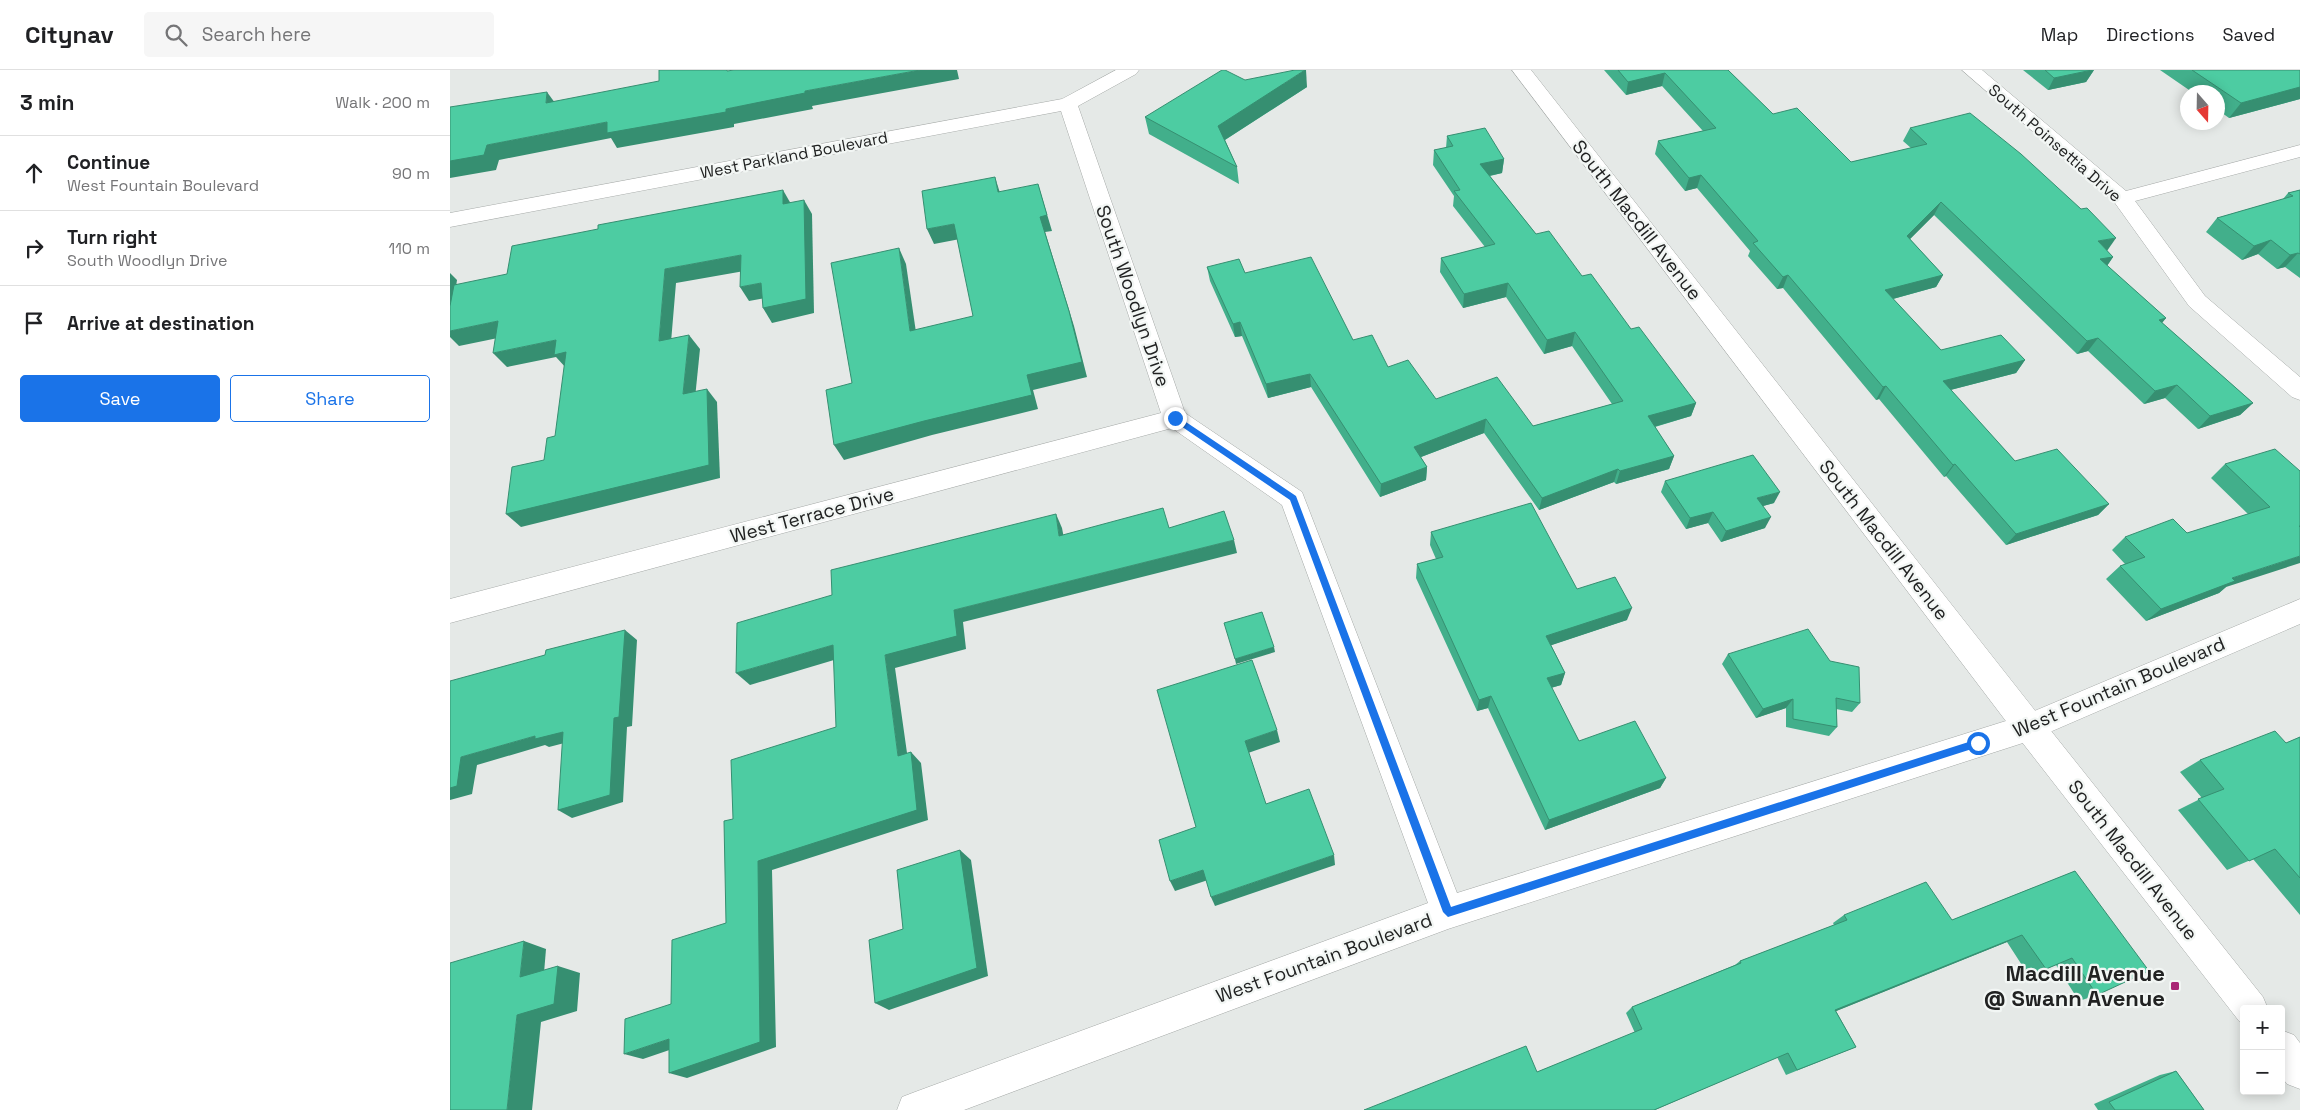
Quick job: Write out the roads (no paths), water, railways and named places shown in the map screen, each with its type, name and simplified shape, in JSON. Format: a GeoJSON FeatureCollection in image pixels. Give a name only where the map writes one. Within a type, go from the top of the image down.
{"type":"FeatureCollection","features":[{"type":"Feature","properties":{"kind":"street","name":"West Parkland Boulevard"},"geometry":{"type":"LineString","coordinates":[[450,220],[1068,104],[1130,70]]}},
{"type":"Feature","properties":{"kind":"street","name":"South Macdill Avenue"},"geometry":{"type":"LineString","coordinates":[[1521,70],[2028,727],[2247,1005]]}},
{"type":"Feature","properties":{"kind":"street","name":"South Poinsettia Drive"},"geometry":{"type":"LineString","coordinates":[[1971,70],[2122,198],[2197,301],[2300,392]]}},
{"type":"Feature","properties":{"kind":"street","name":"South Woodlyn Drive"},"geometry":{"type":"LineString","coordinates":[[1068,104],[1175,418]]}},
{"type":"Feature","properties":{"kind":"street"},"geometry":{"type":"LineString","coordinates":[[2122,198],[2300,151]]}},
{"type":"Feature","properties":{"kind":"street"},"geometry":{"type":"LineString","coordinates":[[1175,418],[1293,499],[1448,912]]}},
{"type":"Feature","properties":{"kind":"street","name":"West Terrace Drive"},"geometry":{"type":"LineString","coordinates":[[450,611],[1175,418]]}},
{"type":"Feature","properties":{"kind":"street","name":"West Fountain Boulevard"},"geometry":{"type":"LineString","coordinates":[[915,1110],[1448,912],[2028,727],[2300,612]]}},
{"type":"Feature","properties":{"kind":"street"},"geometry":{"type":"LineString","coordinates":[[2283,1050],[2300,1072]]}},
{"type":"Feature","properties":{"kind":"place","name":"Macdill Avenue @ Swann Avenue"},"geometry":{"type":"Point","coordinates":[2175,986]}}]}
